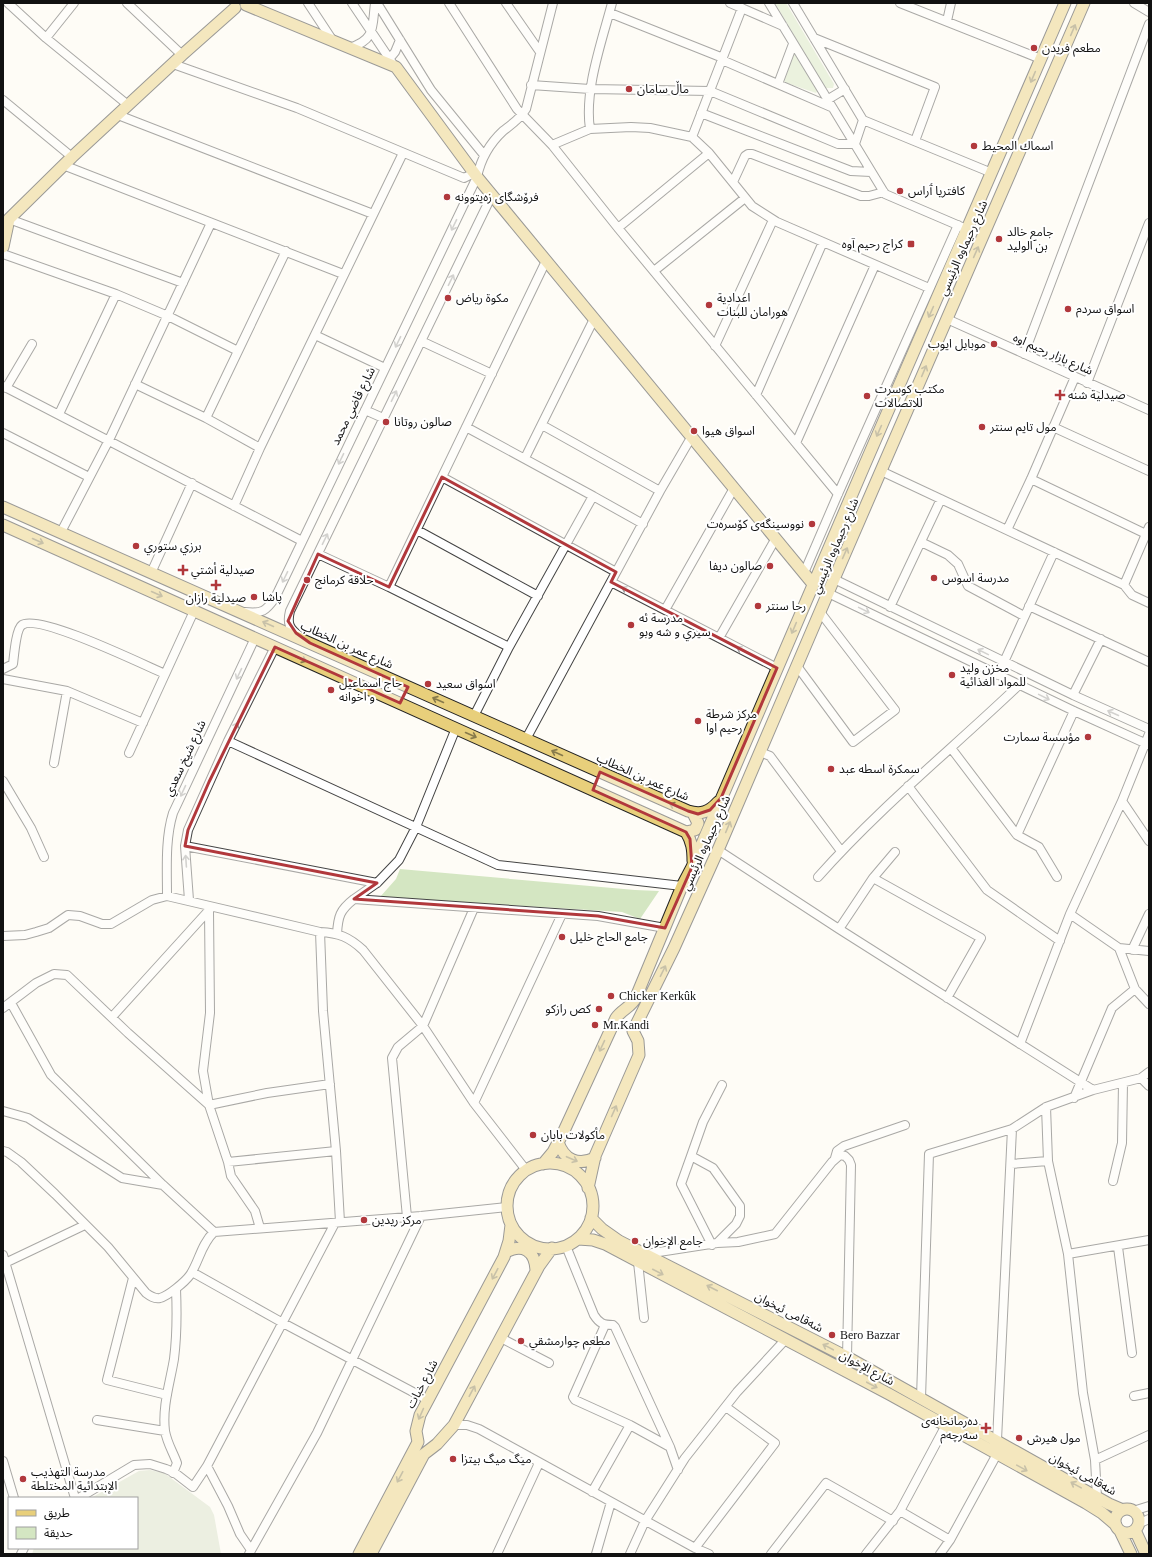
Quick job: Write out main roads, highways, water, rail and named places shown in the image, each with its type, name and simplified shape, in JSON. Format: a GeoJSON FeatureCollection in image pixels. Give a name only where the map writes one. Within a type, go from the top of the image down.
{"type":"FeatureCollection","features":[{"type":"Feature","properties":{"kind":"main road","name":"شارع رحيماوه الرئيسي"},"geometry":{"type":"LineString","coordinates":[[543,1164],[553,1152],[558,1142],[616,1018],[625,1009],[633,1005],[682,886],[692,867],[813,584],[963,227],[992,173],[1065,3]]}},
{"type":"Feature","properties":{"kind":"main road","name":"شارع رحيماوه الرئيسي"},"geometry":{"type":"LineString","coordinates":[[588,1188],[595,1158],[639,1055],[638,1040],[633,1031],[674,948],[718,850],[1084,3]]}},
{"type":"Feature","properties":{"kind":"main road"},"geometry":{"type":"LineString","coordinates":[[3,247],[6,221],[63,165],[234,6],[242,10],[246,4],[334,42],[393,63],[475,175],[813,584]]}},
{"type":"Feature","properties":{"kind":"main road","name":"شارع عمر بن الخطاب"},"geometry":{"type":"LineString","coordinates":[[3,506],[693,813],[698,814],[710,810],[721,798]]}},
{"type":"Feature","properties":{"kind":"main road"},"geometry":{"type":"LineString","coordinates":[[19,532],[26,516]]}},
{"type":"Feature","properties":{"kind":"main road"},"geometry":{"type":"LineString","coordinates":[[3,525],[686,832],[693,849],[692,867]]}},
{"type":"Feature","properties":{"kind":"main road"},"geometry":{"type":"LineString","coordinates":[[95,566],[102,551]]}},
{"type":"Feature","properties":{"kind":"main road"},"geometry":{"type":"LineString","coordinates":[[775,673],[773,685],[776,689],[789,686]]}},
{"type":"Feature","properties":{"kind":"main road"},"geometry":{"type":"LineString","coordinates":[[400,704],[408,687]]}},
{"type":"Feature","properties":{"kind":"main road"},"geometry":{"type":"LineString","coordinates":[[763,701],[771,696],[775,698],[779,708]]}},
{"type":"Feature","properties":{"kind":"main road"},"geometry":{"type":"LineString","coordinates":[[593,790],[600,772]]}},
{"type":"Feature","properties":{"kind":"main road"},"geometry":{"type":"LineString","coordinates":[[686,832],[695,830],[698,823],[693,813]]}},
{"type":"Feature","properties":{"kind":"main road"},"geometry":{"type":"LineString","coordinates":[[558,1142],[565,1156],[572,1160],[580,1162],[595,1158]]}},
{"type":"Feature","properties":{"kind":"main road"},"geometry":{"type":"LineString","coordinates":[[554,1163],[565,1166],[583,1178],[588,1188],[592,1203],[591,1218],[586,1229],[578,1239],[566,1246],[540,1248],[526,1242],[511,1225],[506,1207],[510,1190],[514,1182],[526,1170],[543,1164],[554,1163]]}},
{"type":"Feature","properties":{"kind":"main road","name":"شەقامی ئیخوان"},"geometry":{"type":"LineString","coordinates":[[591,1218],[602,1229],[642,1258],[846,1357],[1097,1497],[1128,1511]]}},
{"type":"Feature","properties":{"kind":"main road","name":"شارع خبات"},"geometry":{"type":"LineString","coordinates":[[359,1554],[418,1442],[416,1436],[420,1415],[506,1252],[511,1225]]}},
{"type":"Feature","properties":{"kind":"main road"},"geometry":{"type":"LineString","coordinates":[[598,1241],[597,1233],[602,1229]]}},
{"type":"Feature","properties":{"kind":"main road","name":"شارع الإخوان"},"geometry":{"type":"LineString","coordinates":[[578,1239],[598,1241],[642,1258],[786,1339],[1094,1507],[1118,1528]]}},
{"type":"Feature","properties":{"kind":"main road"},"geometry":{"type":"LineString","coordinates":[[506,1252],[516,1248],[524,1249],[532,1254],[536,1262],[536,1270]]}},
{"type":"Feature","properties":{"kind":"main road"},"geometry":{"type":"LineString","coordinates":[[371,1554],[424,1454],[440,1441],[454,1425],[536,1270],[552,1248]]}},
{"type":"Feature","properties":{"kind":"main road"},"geometry":{"type":"LineString","coordinates":[[888,1394],[894,1383]]}},
{"type":"Feature","properties":{"kind":"main road"},"geometry":{"type":"LineString","coordinates":[[1132,1554],[1115,1522],[1117,1515],[1128,1511],[1138,1516],[1137,1527],[1146,1554]]}},
{"type":"Feature","properties":{"kind":"main road"},"geometry":{"type":"LineString","coordinates":[[1118,1528],[1129,1533],[1137,1527]]}},
{"type":"Feature","properties":{"kind":"place","name":"مطعم فريدن"},"geometry":{"type":"Point","coordinates":[1034,48]}},
{"type":"Feature","properties":{"kind":"place","name":"ماڵ سامان"},"geometry":{"type":"Point","coordinates":[629,89]}},
{"type":"Feature","properties":{"kind":"place","name":"اسماك المحيط"},"geometry":{"type":"Point","coordinates":[974,146]}},
{"type":"Feature","properties":{"kind":"place","name":"كافتريا ٲراس"},"geometry":{"type":"Point","coordinates":[900,191]}},
{"type":"Feature","properties":{"kind":"place","name":"فرۆشگای زەیتوونە"},"geometry":{"type":"Point","coordinates":[447,197]}},
{"type":"Feature","properties":{"kind":"place","name":"جامع خالد بن الوليد"},"geometry":{"type":"Point","coordinates":[999,239]}},
{"type":"Feature","properties":{"kind":"place","name":"كراج رحيم آوه"},"geometry":{"type":"Point","coordinates":[911,244]}},
{"type":"Feature","properties":{"kind":"place","name":"مكوة رياض"},"geometry":{"type":"Point","coordinates":[448,298]}},
{"type":"Feature","properties":{"kind":"place","name":"اعدادية هورامان للبنات"},"geometry":{"type":"Point","coordinates":[709,305]}},
{"type":"Feature","properties":{"kind":"place","name":"اسواق سردم"},"geometry":{"type":"Point","coordinates":[1068,309]}},
{"type":"Feature","properties":{"kind":"place","name":"موبايل ايوب"},"geometry":{"type":"Point","coordinates":[994,344]}},
{"type":"Feature","properties":{"kind":"place","name":"صيدلية شنه"},"geometry":{"type":"Point","coordinates":[1060,395]}},
{"type":"Feature","properties":{"kind":"place","name":"مكتب كوسرت للاتصالات"},"geometry":{"type":"Point","coordinates":[867,396]}},
{"type":"Feature","properties":{"kind":"place","name":"صالون روتانا"},"geometry":{"type":"Point","coordinates":[386,422]}},
{"type":"Feature","properties":{"kind":"place","name":"مول تايم سنتر"},"geometry":{"type":"Point","coordinates":[982,427]}},
{"type":"Feature","properties":{"kind":"place","name":"اسواق هيوا"},"geometry":{"type":"Point","coordinates":[694,431]}},
{"type":"Feature","properties":{"kind":"place","name":"نووسینگەی کۆسرەت"},"geometry":{"type":"Point","coordinates":[812,524]}},
{"type":"Feature","properties":{"kind":"place","name":"برزي ستوري"},"geometry":{"type":"Point","coordinates":[136,546]}},
{"type":"Feature","properties":{"kind":"place","name":"صالون ديفا"},"geometry":{"type":"Point","coordinates":[770,566]}},
{"type":"Feature","properties":{"kind":"place","name":"صيدلية أشتي"},"geometry":{"type":"Point","coordinates":[183,570]}},
{"type":"Feature","properties":{"kind":"place","name":"مدرسة اسوس"},"geometry":{"type":"Point","coordinates":[934,578]}},
{"type":"Feature","properties":{"kind":"place","name":"حلاقة كرمانج"},"geometry":{"type":"Point","coordinates":[307,580]}},
{"type":"Feature","properties":{"kind":"place","name":"صيدلية رازان"},"geometry":{"type":"Point","coordinates":[216,585]}},
{"type":"Feature","properties":{"kind":"place","name":"پاشا"},"geometry":{"type":"Point","coordinates":[254,597]}},
{"type":"Feature","properties":{"kind":"place","name":"رحا سنتر"},"geometry":{"type":"Point","coordinates":[758,606]}},
{"type":"Feature","properties":{"kind":"place","name":"مدرسة ئه سيري و شه وبو"},"geometry":{"type":"Point","coordinates":[631,625]}},
{"type":"Feature","properties":{"kind":"place","name":"مخزن وليد للمواد الغذائية"},"geometry":{"type":"Point","coordinates":[952,675]}},
{"type":"Feature","properties":{"kind":"place","name":"اسواق سعيد"},"geometry":{"type":"Point","coordinates":[428,684]}},
{"type":"Feature","properties":{"kind":"place","name":"حاج اسماعيل و اخوانه"},"geometry":{"type":"Point","coordinates":[331,690]}},
{"type":"Feature","properties":{"kind":"place","name":"مركز شرطة رحيم اوا"},"geometry":{"type":"Point","coordinates":[698,721]}},
{"type":"Feature","properties":{"kind":"place","name":"مؤسسة سمارت"},"geometry":{"type":"Point","coordinates":[1088,737]}},
{"type":"Feature","properties":{"kind":"place","name":"سمكرة اسطه عبد"},"geometry":{"type":"Point","coordinates":[831,769]}},
{"type":"Feature","properties":{"kind":"place","name":"جامع الحاج خليل"},"geometry":{"type":"Point","coordinates":[562,937]}},
{"type":"Feature","properties":{"kind":"place","name":"Chicker Kerkûk"},"geometry":{"type":"Point","coordinates":[611,996]}},
{"type":"Feature","properties":{"kind":"place","name":"كص رازكو"},"geometry":{"type":"Point","coordinates":[599,1009]}},
{"type":"Feature","properties":{"kind":"place","name":"Mr.Kandi"},"geometry":{"type":"Point","coordinates":[595,1025]}},
{"type":"Feature","properties":{"kind":"place","name":"مأكولات بابان"},"geometry":{"type":"Point","coordinates":[533,1135]}},
{"type":"Feature","properties":{"kind":"place","name":"مركز ريدين"},"geometry":{"type":"Point","coordinates":[364,1220]}},
{"type":"Feature","properties":{"kind":"place","name":"جامع الإخوان"},"geometry":{"type":"Point","coordinates":[635,1241]}},
{"type":"Feature","properties":{"kind":"place","name":"Bero Bazzar"},"geometry":{"type":"Point","coordinates":[832,1335]}},
{"type":"Feature","properties":{"kind":"place","name":"مطعم چوارمشقي"},"geometry":{"type":"Point","coordinates":[521,1341]}},
{"type":"Feature","properties":{"kind":"place","name":"دەرمانخانەی سەرچەم"},"geometry":{"type":"Point","coordinates":[986,1428]}},
{"type":"Feature","properties":{"kind":"place","name":"مول هيرش"},"geometry":{"type":"Point","coordinates":[1019,1438]}},
{"type":"Feature","properties":{"kind":"place","name":"ميگ ميگ بيتزا"},"geometry":{"type":"Point","coordinates":[453,1459]}},
{"type":"Feature","properties":{"kind":"place","name":"مدرسة التهذيب الإبتدائية المختلطة"},"geometry":{"type":"Point","coordinates":[23,1479]}}]}
